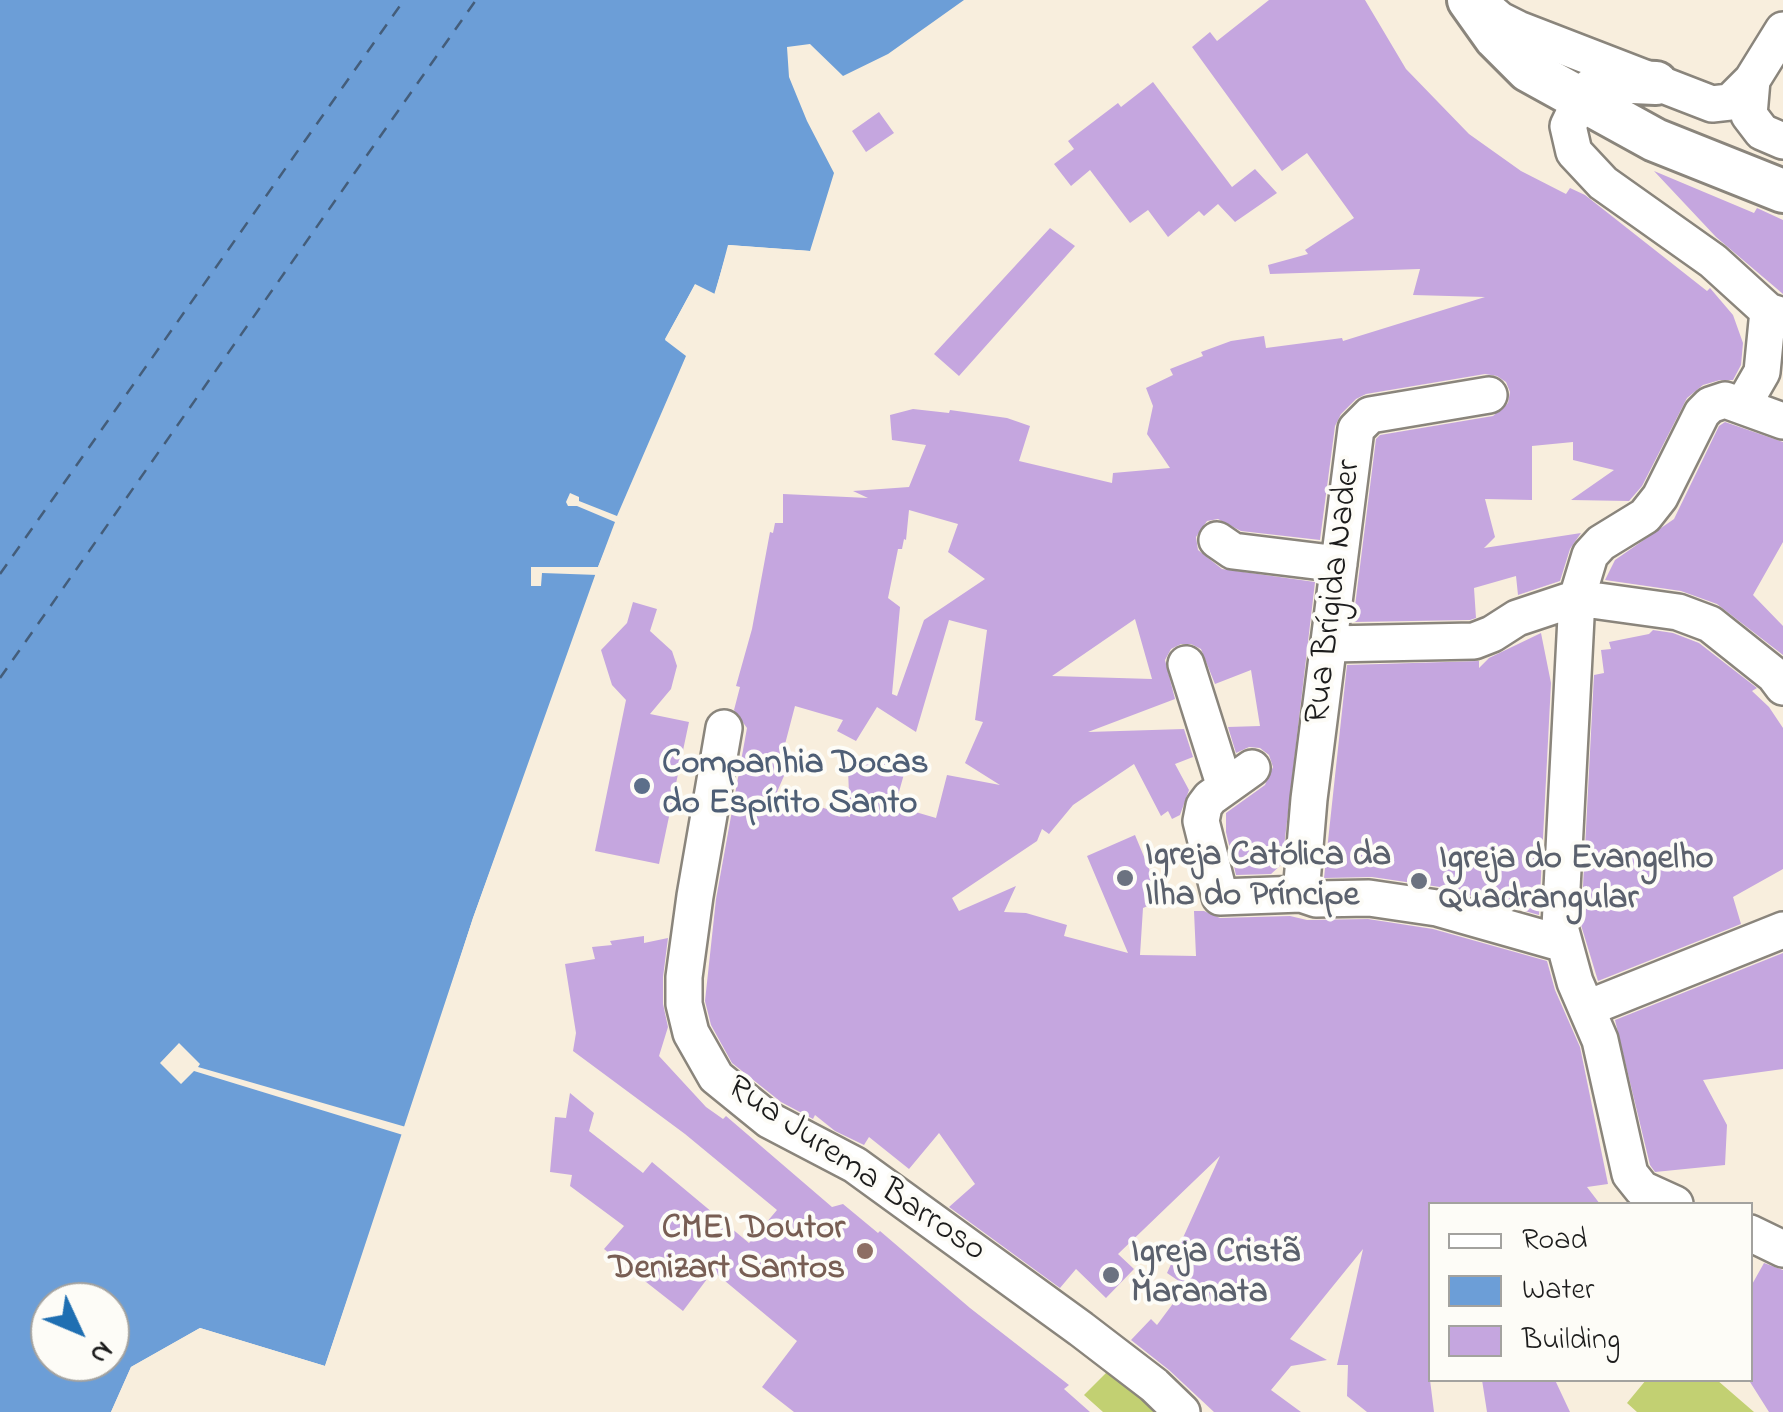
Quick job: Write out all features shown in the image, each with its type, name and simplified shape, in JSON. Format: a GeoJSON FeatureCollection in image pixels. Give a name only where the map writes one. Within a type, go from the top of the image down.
{"type":"FeatureCollection","features":[{"type":"Feature","properties":{"kind":"main road"},"geometry":{"type":"LineString","coordinates":[[1472,0],[1496,38],[1528,70],[1655,140],[1783,191]]}},
{"type":"Feature","properties":{"kind":"main road"},"geometry":{"type":"LineString","coordinates":[[1580,101],[1609,81],[1656,83]]}},
{"type":"Feature","properties":{"kind":"street"},"geometry":{"type":"LineString","coordinates":[[1472,0],[1518,29],[1721,104],[1730,102],[1752,80],[1783,30]]}},
{"type":"Feature","properties":{"kind":"street"},"geometry":{"type":"LineString","coordinates":[[1752,80],[1749,115],[1762,132],[1783,141]]}},
{"type":"Feature","properties":{"kind":"street"},"geometry":{"type":"LineString","coordinates":[[1580,101],[1568,126],[1574,152],[1603,183],[1713,261],[1776,314],[1762,372],[1743,405]]}},
{"type":"Feature","properties":{"kind":"street"},"geometry":{"type":"LineString","coordinates":[[1637,206],[1604,168],[1607,155],[1620,144],[1655,140]]}},
{"type":"Feature","properties":{"kind":"street","name":"Rua Brígida Nader"},"geometry":{"type":"LineString","coordinates":[[1301,894],[1309,799],[1356,429],[1370,414],[1488,395]]}},
{"type":"Feature","properties":{"kind":"street"},"geometry":{"type":"LineString","coordinates":[[1670,1202],[1642,1190],[1630,1174],[1600,1040],[1575,982],[1560,926],[1577,598],[1590,555],[1600,543],[1645,516],[1660,497],[1702,414],[1717,400],[1743,405],[1783,421]]}},
{"type":"Feature","properties":{"kind":"street"},"geometry":{"type":"LineString","coordinates":[[1217,540],[1233,551],[1340,564]]}},
{"type":"Feature","properties":{"kind":"street"},"geometry":{"type":"LineString","coordinates":[[1331,644],[1474,641],[1517,618],[1577,598],[1678,612],[1710,624],[1760,662],[1783,687]]}},
{"type":"Feature","properties":{"kind":"street"},"geometry":{"type":"LineString","coordinates":[[1186,664],[1238,778],[1210,798],[1201,822],[1220,897],[1301,894],[1316,899],[1369,898],[1437,908],[1564,944]]}},
{"type":"Feature","properties":{"kind":"street","name":"Rua Jurema Barroso"},"geometry":{"type":"LineString","coordinates":[[724,728],[684,976],[684,1004],[692,1033],[716,1077],[769,1120],[855,1165],[1081,1329],[1154,1385],[1182,1412]]}},
{"type":"Feature","properties":{"kind":"street"},"geometry":{"type":"LineString","coordinates":[[1588,1008],[1783,930]]}},
{"type":"Feature","properties":{"kind":"street"},"geometry":{"type":"LineString","coordinates":[[1753,1234],[1783,1249]]}},
{"type":"Feature","properties":{"kind":"green space"},"geometry":{"type":"Polygon","coordinates":[[[1112,1367],[1160,1412],[1103,1412],[1084,1395],[1112,1367]]]}},
{"type":"Feature","properties":{"kind":"green space"},"geometry":{"type":"Polygon","coordinates":[[[1644,1382],[1719,1382],[1754,1412],[1637,1412],[1627,1403],[1644,1382]]]}},
{"type":"Feature","properties":{"kind":"water"},"geometry":{"type":"Polygon","coordinates":[[[0,0],[964,0],[888,54],[843,76],[810,44],[787,47],[789,77],[834,173],[810,251],[729,245],[714,295],[695,285],[665,339],[687,355],[598,567],[473,918],[325,1366],[200,1328],[130,1369],[130,1282],[30,1282],[30,1382],[124,1382],[111,1412],[0,1412],[0,0]]]}},
{"type":"Feature","properties":{"kind":"pier"},"geometry":{"type":"Polygon","coordinates":[[[728,245],[810,251],[809,255],[732,250],[719,297],[713,299],[697,291],[671,338],[690,351],[691,357],[603,568],[478,919],[329,1369],[323,1371],[201,1333],[135,1371],[130,1382],[131,1367],[200,1328],[325,1366],[403,1135],[194,1071],[181,1084],[160,1063],[179,1043],[200,1064],[198,1067],[406,1127],[473,918],[598,575],[542,573],[541,586],[531,586],[531,567],[598,567],[615,522],[566,502],[570,493],[579,501],[617,516],[686,356],[665,340],[695,284],[715,294],[728,245]]]}},
{"type":"Feature","properties":{"kind":"pier"},"geometry":{"type":"Polygon","coordinates":[[[124,1382],[130,1382],[116,1412],[111,1412],[124,1382]]]}},
{"type":"Feature","properties":{"kind":"building"},"geometry":{"type":"Polygon","coordinates":[[[1269,0],[1365,0],[1406,69],[1469,134],[1521,171],[1566,194],[1570,188],[1585,195],[1707,291],[1710,288],[1733,315],[1743,343],[1741,365],[1733,380],[1703,385],[1687,398],[1642,486],[1629,501],[1571,500],[1614,470],[1573,460],[1573,442],[1532,446],[1532,500],[1485,499],[1495,537],[1484,548],[1581,533],[1570,549],[1560,581],[1518,595],[1516,576],[1474,588],[1476,618],[1470,620],[1353,622],[1376,439],[1380,435],[1493,416],[1508,403],[1510,392],[1506,382],[1485,374],[1366,394],[1356,399],[1335,426],[1320,540],[1241,531],[1218,519],[1207,521],[1196,537],[1198,550],[1222,569],[1315,582],[1282,864],[1271,874],[1236,875],[1226,832],[1226,813],[1265,785],[1273,767],[1269,755],[1260,748],[1249,747],[1236,753],[1228,727],[1260,726],[1251,670],[1215,684],[1201,649],[1181,644],[1171,649],[1165,660],[1175,699],[1088,732],[1184,729],[1193,757],[1175,764],[1189,790],[1180,815],[1172,819],[1168,811],[1161,816],[1134,764],[1073,805],[1049,834],[1042,829],[1037,841],[952,898],[959,911],[1016,886],[1004,912],[1026,913],[1067,925],[1064,936],[1128,953],[1087,856],[1135,835],[1162,900],[1143,908],[1140,955],[1196,956],[1194,911],[1204,911],[1220,918],[1368,919],[1433,929],[1547,961],[1580,1047],[1608,1184],[1587,1187],[1598,1202],[1428,1202],[1428,1382],[1434,1412],[1367,1412],[1347,1396],[1348,1365],[1337,1365],[1363,1249],[1290,1339],[1327,1360],[1291,1366],[1271,1390],[1301,1412],[1214,1412],[1131,1340],[1151,1319],[1157,1325],[1186,1286],[1167,1273],[1220,1156],[1118,1254],[1134,1269],[1106,1298],[1076,1269],[1060,1288],[949,1207],[975,1184],[939,1133],[909,1169],[869,1137],[864,1145],[835,1131],[815,1115],[813,1119],[781,1102],[732,1063],[711,1025],[705,1001],[716,899],[747,728],[734,710],[740,687],[736,686],[752,629],[770,532],[773,533],[775,523],[783,523],[783,494],[868,498],[853,491],[909,487],[926,445],[892,440],[890,415],[913,409],[1007,418],[1030,426],[1019,461],[1112,483],[1113,473],[1170,468],[1147,434],[1153,406],[1146,388],[1173,375],[1170,369],[1203,356],[1201,352],[1231,341],[1264,336],[1266,348],[1342,338],[1343,341],[1485,297],[1413,295],[1420,269],[1270,274],[1268,265],[1308,254],[1305,250],[1354,218],[1307,153],[1282,171],[1192,47],[1210,32],[1217,41],[1269,0]],[[909,510],[906,540],[898,549],[888,598],[900,607],[892,694],[897,696],[924,620],[985,579],[948,552],[958,524],[909,510]],[[1135,619],[1052,676],[1152,679],[1135,619]],[[949,620],[916,732],[877,707],[856,741],[837,731],[843,720],[795,706],[784,748],[793,755],[777,792],[850,817],[848,770],[865,759],[906,767],[895,806],[936,818],[947,775],[1000,785],[965,763],[983,722],[975,720],[987,630],[949,620]]]}},
{"type":"Feature","properties":{"kind":"building"},"geometry":{"type":"Polygon","coordinates":[[[1153,82],[1232,187],[1255,169],[1277,193],[1235,222],[1218,204],[1204,216],[1199,211],[1168,237],[1148,210],[1130,223],[1090,170],[1071,186],[1054,164],[1074,149],[1068,141],[1153,82]]]}},
{"type":"Feature","properties":{"kind":"building"},"geometry":{"type":"Polygon","coordinates":[[[879,112],[894,133],[866,152],[852,131],[879,112]]]}},
{"type":"Feature","properties":{"kind":"building"},"geometry":{"type":"Polygon","coordinates":[[[1654,171],[1754,213],[1757,208],[1783,220],[1783,294],[1716,237],[1654,171]]]}},
{"type":"Feature","properties":{"kind":"building"},"geometry":{"type":"Polygon","coordinates":[[[1050,228],[1075,246],[959,376],[934,354],[1050,228]]]}},
{"type":"Feature","properties":{"kind":"building"},"geometry":{"type":"Polygon","coordinates":[[[1725,422],[1783,442],[1783,542],[1753,595],[1783,626],[1783,655],[1717,604],[1681,591],[1605,580],[1615,560],[1674,519],[1719,426],[1725,422]]]}},
{"type":"Feature","properties":{"kind":"building","name":"Companhia Docas do Espírito Santo"},"geometry":{"type":"Polygon","coordinates":[[[633,602],[657,609],[650,631],[672,651],[677,666],[671,689],[650,714],[689,722],[659,864],[595,851],[626,700],[612,685],[601,650],[627,623],[633,602]]]}},
{"type":"Feature","properties":{"kind":"building"},"geometry":{"type":"Polygon","coordinates":[[[1653,630],[1699,643],[1757,688],[1752,691],[1783,728],[1783,869],[1733,897],[1741,924],[1598,981],[1581,925],[1594,675],[1604,673],[1601,650],[1611,649],[1609,642],[1653,630]]]}},
{"type":"Feature","properties":{"kind":"building"},"geometry":{"type":"Polygon","coordinates":[[[1541,633],[1551,683],[1539,915],[1440,887],[1372,877],[1324,878],[1347,665],[1479,661],[1479,668],[1489,658],[1541,633]]]}},
{"type":"Feature","properties":{"kind":"building"},"geometry":{"type":"Polygon","coordinates":[[[644,936],[644,943],[668,938],[663,1004],[668,1027],[659,1056],[706,1107],[723,1119],[726,1116],[832,1207],[843,1204],[880,1231],[1069,1385],[1064,1389],[1090,1412],[794,1412],[762,1387],[797,1341],[713,1271],[683,1311],[604,1249],[624,1226],[570,1186],[572,1175],[550,1172],[555,1117],[566,1118],[570,1093],[594,1113],[589,1131],[643,1173],[652,1162],[749,1243],[777,1210],[685,1134],[573,1051],[576,1033],[565,964],[595,959],[592,947],[644,936]]]}},
{"type":"Feature","properties":{"kind":"building"},"geometry":{"type":"Polygon","coordinates":[[[1783,953],[1783,1069],[1703,1080],[1727,1125],[1725,1165],[1655,1172],[1650,1165],[1615,1020],[1783,953]]]}},
{"type":"Feature","properties":{"kind":"building"},"geometry":{"type":"Polygon","coordinates":[[[1764,1263],[1783,1270],[1783,1412],[1769,1412],[1750,1382],[1753,1283],[1764,1263]]]}},
{"type":"Feature","properties":{"kind":"building"},"geometry":{"type":"Polygon","coordinates":[[[1482,1382],[1556,1382],[1570,1412],[1487,1412],[1482,1382]]]}},
{"type":"Feature","properties":{"kind":"ferry route"},"geometry":{"type":"LineString","coordinates":[[0,574],[404,0]]}},
{"type":"Feature","properties":{"kind":"ferry route"},"geometry":{"type":"LineString","coordinates":[[0,678],[476,0]]}},
{"type":"Feature","properties":{"kind":"place","name":"Companhia Docas do Espírito Santo"},"geometry":{"type":"Point","coordinates":[642,786]}},
{"type":"Feature","properties":{"kind":"place","name":"Igreja Católica da Ilha do Príncipe"},"geometry":{"type":"Point","coordinates":[1125,878]}},
{"type":"Feature","properties":{"kind":"place","name":"Igreja do Evangelho Quadrangular"},"geometry":{"type":"Point","coordinates":[1419,881]}},
{"type":"Feature","properties":{"kind":"place","name":"CMEI Doutor Denizart Santos"},"geometry":{"type":"Point","coordinates":[865,1251]}},
{"type":"Feature","properties":{"kind":"place","name":"Igreja Cristã Maranata"},"geometry":{"type":"Point","coordinates":[1111,1275]}}]}
